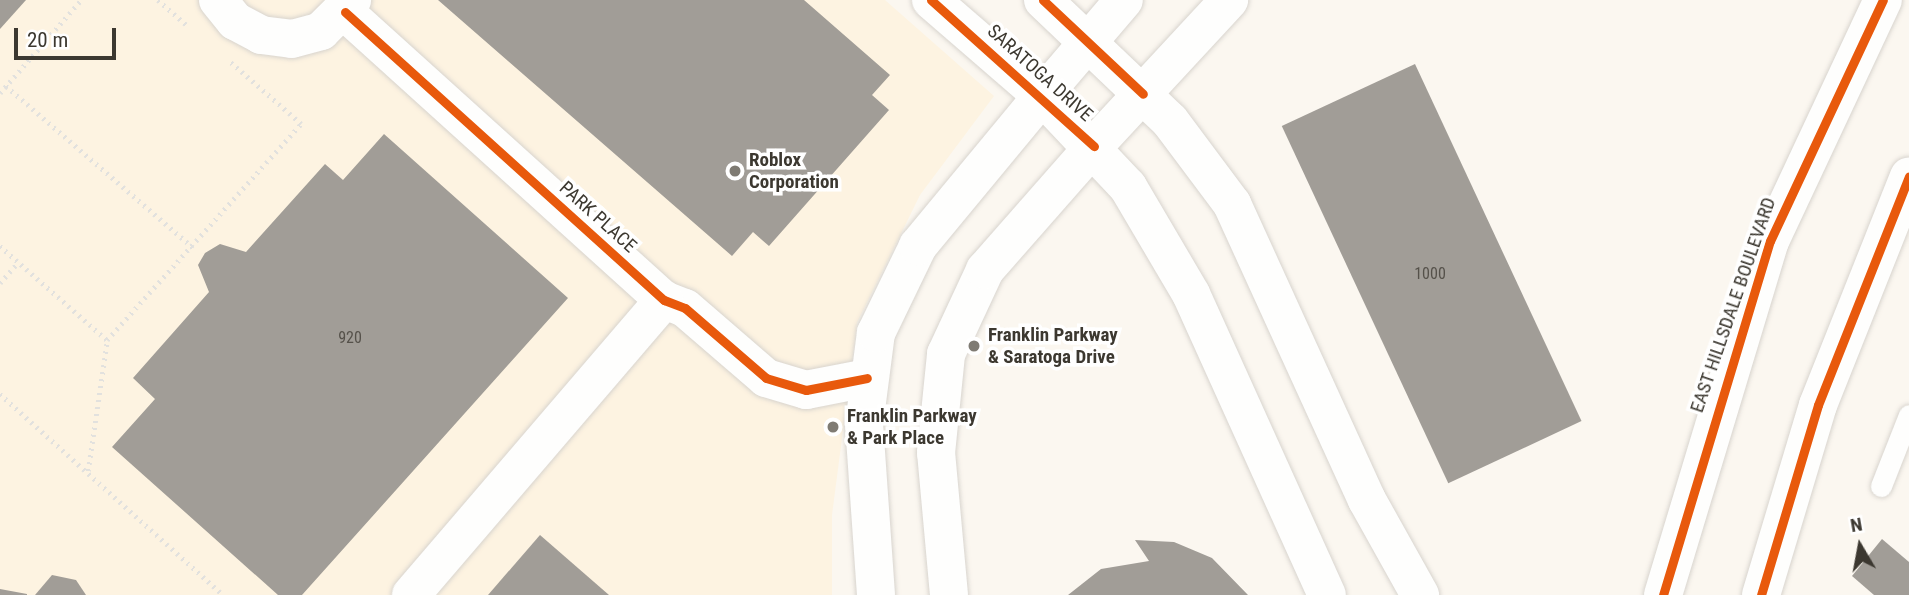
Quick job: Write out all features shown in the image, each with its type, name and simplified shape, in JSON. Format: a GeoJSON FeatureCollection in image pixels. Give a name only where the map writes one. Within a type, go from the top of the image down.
{"type":"FeatureCollection","features":[{"type":"Feature","properties":{"kind":"main road","name":"PARK PLACE"},"geometry":{"type":"LineString","coordinates":[[218,0],[235,21],[261,35],[292,39],[321,31],[348,6],[664,300],[685,308],[784,388],[867,378]]}},
{"type":"Feature","properties":{"kind":"main road","name":"SARATOGA DRIVE"},"geometry":{"type":"LineString","coordinates":[[930,0],[1042,96],[1094,146],[1128,187],[1191,294],[1327,595]]}},
{"type":"Feature","properties":{"kind":"main road"},"geometry":{"type":"LineString","coordinates":[[1043,0],[1143,94],[1194,149],[1232,204],[1367,500],[1420,595]]}},
{"type":"Feature","properties":{"kind":"main road"},"geometry":{"type":"LineString","coordinates":[[876,595],[864,425],[867,378],[888,299],[918,246],[1124,0]]}},
{"type":"Feature","properties":{"kind":"main road"},"geometry":{"type":"LineString","coordinates":[[948,595],[936,453],[946,354],[985,270],[1094,146],[1229,0]]}},
{"type":"Feature","properties":{"kind":"main road","name":"EAST HILLSDALE BOULEVARD"},"geometry":{"type":"LineString","coordinates":[[1663,595],[1770,241],[1883,0]]}},
{"type":"Feature","properties":{"kind":"main road"},"geometry":{"type":"LineString","coordinates":[[1761,595],[1818,405],[1909,176]]}},
{"type":"Feature","properties":{"kind":"main road"},"geometry":{"type":"LineString","coordinates":[[411,595],[664,300]]}},
{"type":"Feature","properties":{"kind":"lane"},"geometry":{"type":"LineString","coordinates":[[1881,486],[1909,415]]}},
{"type":"Feature","properties":{"kind":"path"},"geometry":{"type":"LineString","coordinates":[[0,93],[81,0]]}},
{"type":"Feature","properties":{"kind":"path"},"geometry":{"type":"LineString","coordinates":[[158,0],[198,34]]}},
{"type":"Feature","properties":{"kind":"path"},"geometry":{"type":"LineString","coordinates":[[88,471],[107,340],[194,248],[301,124],[218,51]]}},
{"type":"Feature","properties":{"kind":"path"},"geometry":{"type":"LineString","coordinates":[[6,86],[194,248]]}},
{"type":"Feature","properties":{"kind":"path"},"geometry":{"type":"LineString","coordinates":[[0,246],[107,340]]}},
{"type":"Feature","properties":{"kind":"path"},"geometry":{"type":"LineString","coordinates":[[0,283],[18,262]]}},
{"type":"Feature","properties":{"kind":"path"},"geometry":{"type":"LineString","coordinates":[[0,394],[223,595]]}},
{"type":"Feature","properties":{"kind":"shaded area"},"geometry":{"type":"Polygon","coordinates":[[[0,0],[885,0],[994,96],[920,195],[857,323],[832,515],[832,595],[0,595],[0,0]]]}},
{"type":"Feature","properties":{"kind":"building"},"geometry":{"type":"Polygon","coordinates":[[[0,0],[26,0],[0,29],[0,0]]]}},
{"type":"Feature","properties":{"kind":"building","name":"Roblox Corporation"},"geometry":{"type":"Polygon","coordinates":[[[438,0],[804,0],[890,75],[872,95],[889,110],[769,246],[753,232],[732,256],[438,0]]]}},
{"type":"Feature","properties":{"kind":"building"},"geometry":{"type":"Polygon","coordinates":[[[1415,64],[1582,421],[1448,483],[1282,126],[1415,64]]]}},
{"type":"Feature","properties":{"kind":"building"},"geometry":{"type":"Polygon","coordinates":[[[384,134],[568,298],[302,595],[278,595],[112,447],[155,399],[133,378],[209,292],[198,265],[205,253],[220,244],[246,252],[325,164],[343,180],[384,134]]]}},
{"type":"Feature","properties":{"kind":"building"},"geometry":{"type":"Polygon","coordinates":[[[540,535],[609,595],[488,595],[540,535]]]}},
{"type":"Feature","properties":{"kind":"building"},"geometry":{"type":"Polygon","coordinates":[[[1882,539],[1909,562],[1909,595],[1874,595],[1852,576],[1882,539]]]}},
{"type":"Feature","properties":{"kind":"building"},"geometry":{"type":"Polygon","coordinates":[[[1135,540],[1174,542],[1212,558],[1248,595],[1068,595],[1101,569],[1149,561],[1135,540]]]}},
{"type":"Feature","properties":{"kind":"building"},"geometry":{"type":"Polygon","coordinates":[[[52,575],[76,580],[86,595],[35,595],[52,575]]]}},
{"type":"Feature","properties":{"kind":"building"},"geometry":{"type":"Polygon","coordinates":[[[0,589],[27,594],[27,595],[0,595],[0,589]]]}},
{"type":"Feature","properties":{"kind":"cycle path"},"geometry":{"type":"LineString","coordinates":[[931,0],[1094,146]]}},
{"type":"Feature","properties":{"kind":"cycle path"},"geometry":{"type":"LineString","coordinates":[[1043,0],[1143,94]]}},
{"type":"Feature","properties":{"kind":"cycle path"},"geometry":{"type":"LineString","coordinates":[[1663,595],[1770,241],[1883,0]]}},
{"type":"Feature","properties":{"kind":"cycle path"},"geometry":{"type":"LineString","coordinates":[[345,12],[664,300],[685,308],[766,378],[806,390],[867,378]]}},
{"type":"Feature","properties":{"kind":"cycle path"},"geometry":{"type":"LineString","coordinates":[[1761,595],[1818,405],[1909,176]]}},
{"type":"Feature","properties":{"kind":"place","name":"Roblox Corporation"},"geometry":{"type":"Point","coordinates":[735,171]}},
{"type":"Feature","properties":{"kind":"place","name":"Franklin Parkway & Saratoga Drive"},"geometry":{"type":"Point","coordinates":[974,346]}},
{"type":"Feature","properties":{"kind":"place","name":"Franklin Parkway & Park Place"},"geometry":{"type":"Point","coordinates":[833,427]}}]}
